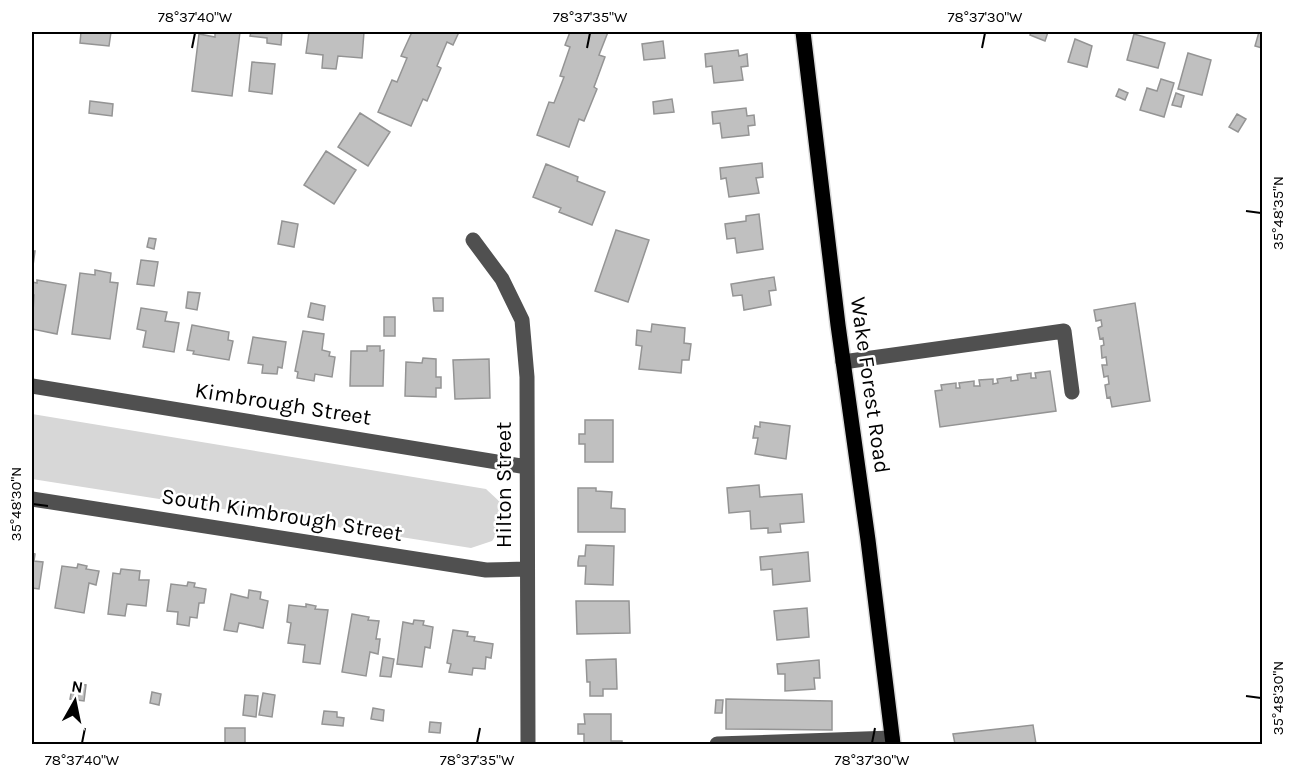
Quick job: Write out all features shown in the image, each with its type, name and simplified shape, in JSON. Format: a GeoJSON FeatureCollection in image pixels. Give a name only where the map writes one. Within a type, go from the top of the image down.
{"type":"FeatureCollection","features":[{"type":"Feature","properties":{"kind":"main road","name":"Wake Forest Road"},"geometry":{"type":"LineString","coordinates":[[803,32],[843,362],[893,741]]}},
{"type":"Feature","properties":{"kind":"street","name":"Hilton Street"},"geometry":{"type":"LineString","coordinates":[[473,240],[501,279],[522,320],[527,377],[528,744]]}},
{"type":"Feature","properties":{"kind":"street"},"geometry":{"type":"LineString","coordinates":[[843,362],[1064,331],[1072,393]]}},
{"type":"Feature","properties":{"kind":"street","name":"Kimbrough Street"},"geometry":{"type":"LineString","coordinates":[[32,386],[527,467]]}},
{"type":"Feature","properties":{"kind":"street","name":"South Kimbrough Street"},"geometry":{"type":"LineString","coordinates":[[32,499],[486,570],[526,569]]}},
{"type":"Feature","properties":{"kind":"street"},"geometry":{"type":"LineString","coordinates":[[717,744],[893,741]]}},
{"type":"Feature","properties":{"kind":"shaded area"},"geometry":{"type":"Polygon","coordinates":[[[32,414],[486,489],[500,502],[502,526],[492,541],[471,548],[32,479],[32,414]]]}},
{"type":"Feature","properties":{"kind":"building"},"geometry":{"type":"Polygon","coordinates":[[[81,32],[111,32],[109,46],[80,43],[81,32]]]}},
{"type":"Feature","properties":{"kind":"building"},"geometry":{"type":"Polygon","coordinates":[[[215,32],[240,32],[232,96],[192,91],[199,34],[215,37],[215,32]]]}},
{"type":"Feature","properties":{"kind":"building"},"geometry":{"type":"Polygon","coordinates":[[[251,32],[282,32],[281,45],[267,43],[267,38],[250,36],[251,32]]]}},
{"type":"Feature","properties":{"kind":"building"},"geometry":{"type":"Polygon","coordinates":[[[309,32],[364,32],[362,58],[338,56],[336,69],[322,68],[323,55],[306,53],[309,32]]]}},
{"type":"Feature","properties":{"kind":"building"},"geometry":{"type":"Polygon","coordinates":[[[412,32],[459,32],[453,45],[447,42],[437,66],[441,68],[427,101],[423,99],[411,126],[378,112],[392,80],[397,82],[407,58],[401,56],[412,32]]]}},
{"type":"Feature","properties":{"kind":"building"},"geometry":{"type":"Polygon","coordinates":[[[570,32],[608,32],[599,55],[605,57],[594,87],[597,89],[584,121],[579,119],[569,147],[537,135],[549,102],[554,103],[564,77],[560,76],[570,47],[565,45],[570,32]]]}},
{"type":"Feature","properties":{"kind":"building"},"geometry":{"type":"Polygon","coordinates":[[[1031,32],[1048,32],[1045,41],[1030,35],[1031,32]]]}},
{"type":"Feature","properties":{"kind":"building"},"geometry":{"type":"Polygon","coordinates":[[[1259,32],[1262,32],[1262,48],[1255,46],[1259,32]]]}},
{"type":"Feature","properties":{"kind":"building"},"geometry":{"type":"Polygon","coordinates":[[[1134,34],[1165,43],[1158,68],[1127,60],[1134,34]]]}},
{"type":"Feature","properties":{"kind":"building"},"geometry":{"type":"Polygon","coordinates":[[[1075,39],[1092,46],[1087,67],[1068,62],[1075,39]]]}},
{"type":"Feature","properties":{"kind":"building"},"geometry":{"type":"Polygon","coordinates":[[[663,41],[665,58],[644,60],[642,44],[663,41]]]}},
{"type":"Feature","properties":{"kind":"building"},"geometry":{"type":"Polygon","coordinates":[[[738,50],[739,56],[747,54],[748,66],[741,67],[743,80],[714,83],[712,66],[706,67],[705,54],[738,50]]]}},
{"type":"Feature","properties":{"kind":"building"},"geometry":{"type":"Polygon","coordinates":[[[1188,53],[1211,60],[1202,95],[1178,89],[1188,53]]]}},
{"type":"Feature","properties":{"kind":"building"},"geometry":{"type":"Polygon","coordinates":[[[252,62],[275,64],[272,94],[249,91],[252,62]]]}},
{"type":"Feature","properties":{"kind":"building"},"geometry":{"type":"Polygon","coordinates":[[[1161,79],[1174,83],[1164,117],[1140,110],[1147,88],[1157,91],[1161,79]]]}},
{"type":"Feature","properties":{"kind":"building"},"geometry":{"type":"Polygon","coordinates":[[[1119,89],[1128,93],[1125,100],[1116,96],[1119,89]]]}},
{"type":"Feature","properties":{"kind":"building"},"geometry":{"type":"Polygon","coordinates":[[[1176,93],[1184,96],[1181,107],[1172,105],[1176,93]]]}},
{"type":"Feature","properties":{"kind":"building"},"geometry":{"type":"Polygon","coordinates":[[[672,99],[674,112],[654,114],[653,102],[672,99]]]}},
{"type":"Feature","properties":{"kind":"building"},"geometry":{"type":"Polygon","coordinates":[[[90,101],[113,104],[112,116],[89,113],[90,101]]]}},
{"type":"Feature","properties":{"kind":"building"},"geometry":{"type":"Polygon","coordinates":[[[746,108],[747,116],[754,115],[755,125],[748,126],[749,135],[722,138],[720,123],[713,124],[712,112],[746,108]]]}},
{"type":"Feature","properties":{"kind":"building"},"geometry":{"type":"Polygon","coordinates":[[[360,113],[390,132],[368,166],[338,147],[360,113]]]}},
{"type":"Feature","properties":{"kind":"building"},"geometry":{"type":"Polygon","coordinates":[[[1237,114],[1246,119],[1238,132],[1229,127],[1237,114]]]}},
{"type":"Feature","properties":{"kind":"building"},"geometry":{"type":"Polygon","coordinates":[[[326,151],[356,170],[334,204],[304,185],[326,151]]]}},
{"type":"Feature","properties":{"kind":"building"},"geometry":{"type":"Polygon","coordinates":[[[762,163],[763,177],[756,178],[759,193],[729,197],[726,178],[721,179],[720,168],[762,163]]]}},
{"type":"Feature","properties":{"kind":"building"},"geometry":{"type":"Polygon","coordinates":[[[546,164],[578,177],[577,181],[605,192],[592,225],[559,212],[561,208],[533,197],[546,164]]]}},
{"type":"Feature","properties":{"kind":"building"},"geometry":{"type":"Polygon","coordinates":[[[759,214],[763,249],[737,253],[735,238],[727,239],[725,224],[746,221],[746,216],[759,214]]]}},
{"type":"Feature","properties":{"kind":"building"},"geometry":{"type":"Polygon","coordinates":[[[282,221],[298,224],[294,247],[278,244],[282,221]]]}},
{"type":"Feature","properties":{"kind":"building"},"geometry":{"type":"Polygon","coordinates":[[[616,230],[649,240],[628,302],[595,291],[616,230]]]}},
{"type":"Feature","properties":{"kind":"building"},"geometry":{"type":"Polygon","coordinates":[[[149,238],[156,239],[154,249],[147,247],[149,238]]]}},
{"type":"Feature","properties":{"kind":"building"},"geometry":{"type":"Polygon","coordinates":[[[32,251],[35,251],[32,273],[32,251]]]}},
{"type":"Feature","properties":{"kind":"building"},"geometry":{"type":"Polygon","coordinates":[[[141,260],[158,262],[154,286],[137,284],[141,260]]]}},
{"type":"Feature","properties":{"kind":"building"},"geometry":{"type":"Polygon","coordinates":[[[95,270],[111,273],[110,282],[118,283],[110,339],[72,334],[80,273],[95,275],[95,270]]]}},
{"type":"Feature","properties":{"kind":"building"},"geometry":{"type":"Polygon","coordinates":[[[774,277],[776,290],[769,291],[771,305],[744,310],[742,295],[733,296],[731,284],[774,277]]]}},
{"type":"Feature","properties":{"kind":"building"},"geometry":{"type":"Polygon","coordinates":[[[37,280],[66,285],[57,334],[32,329],[34,295],[32,295],[32,282],[37,283],[37,280]]]}},
{"type":"Feature","properties":{"kind":"building"},"geometry":{"type":"Polygon","coordinates":[[[188,292],[200,293],[197,310],[186,308],[188,292]]]}},
{"type":"Feature","properties":{"kind":"building"},"geometry":{"type":"Polygon","coordinates":[[[433,298],[443,298],[443,311],[434,311],[433,298]]]}},
{"type":"Feature","properties":{"kind":"building"},"geometry":{"type":"Polygon","coordinates":[[[311,303],[325,306],[323,320],[308,317],[311,303]]]}},
{"type":"Feature","properties":{"kind":"building"},"geometry":{"type":"Polygon","coordinates":[[[1135,303],[1150,401],[1112,407],[1110,397],[1107,398],[1105,385],[1109,384],[1108,376],[1104,377],[1102,365],[1107,365],[1106,357],[1102,358],[1101,346],[1104,345],[1098,328],[1102,326],[1101,320],[1096,321],[1094,310],[1135,303]]]}},
{"type":"Feature","properties":{"kind":"building"},"geometry":{"type":"Polygon","coordinates":[[[141,308],[167,312],[165,321],[179,323],[174,352],[143,347],[146,331],[137,329],[141,308]]]}},
{"type":"Feature","properties":{"kind":"building"},"geometry":{"type":"Polygon","coordinates":[[[384,317],[395,317],[395,336],[384,336],[384,317]]]}},
{"type":"Feature","properties":{"kind":"building"},"geometry":{"type":"Polygon","coordinates":[[[652,324],[685,328],[684,343],[691,344],[689,360],[682,360],[681,373],[639,369],[642,346],[636,345],[637,330],[651,332],[652,324]]]}},
{"type":"Feature","properties":{"kind":"building"},"geometry":{"type":"Polygon","coordinates":[[[192,325],[229,332],[228,340],[233,341],[229,360],[193,354],[194,351],[187,350],[192,325]]]}},
{"type":"Feature","properties":{"kind":"building"},"geometry":{"type":"Polygon","coordinates":[[[303,331],[324,334],[322,350],[330,352],[329,356],[335,357],[332,377],[315,374],[314,381],[297,378],[298,372],[295,371],[303,331]]]}},
{"type":"Feature","properties":{"kind":"building"},"geometry":{"type":"Polygon","coordinates":[[[253,337],[286,342],[282,368],[278,367],[277,374],[262,373],[263,365],[248,363],[253,337]]]}},
{"type":"Feature","properties":{"kind":"building"},"geometry":{"type":"Polygon","coordinates":[[[367,346],[380,346],[380,351],[384,350],[383,386],[350,386],[351,351],[367,351],[367,346]]]}},
{"type":"Feature","properties":{"kind":"building"},"geometry":{"type":"Polygon","coordinates":[[[423,358],[436,359],[436,377],[441,377],[441,388],[436,388],[436,397],[405,396],[406,362],[422,363],[423,358]]]}},
{"type":"Feature","properties":{"kind":"building"},"geometry":{"type":"Polygon","coordinates":[[[489,359],[490,398],[455,399],[453,360],[489,359]]]}},
{"type":"Feature","properties":{"kind":"building"},"geometry":{"type":"Polygon","coordinates":[[[1050,371],[1056,411],[940,427],[935,391],[942,390],[941,385],[956,383],[956,388],[960,388],[959,383],[974,381],[974,386],[980,386],[979,380],[993,379],[993,384],[998,383],[997,379],[1011,377],[1011,381],[1018,380],[1017,375],[1031,373],[1031,378],[1036,378],[1035,373],[1050,371]]]}},
{"type":"Feature","properties":{"kind":"building"},"geometry":{"type":"Polygon","coordinates":[[[585,420],[613,420],[613,462],[585,462],[585,444],[579,444],[579,434],[585,434],[585,420]]]}},
{"type":"Feature","properties":{"kind":"building"},"geometry":{"type":"Polygon","coordinates":[[[760,422],[790,426],[786,459],[755,454],[758,438],[753,438],[755,426],[760,427],[760,422]]]}},
{"type":"Feature","properties":{"kind":"building"},"geometry":{"type":"Polygon","coordinates":[[[759,485],[760,497],[802,494],[804,522],[780,524],[781,532],[768,533],[768,528],[751,529],[750,511],[729,513],[727,488],[759,485]]]}},
{"type":"Feature","properties":{"kind":"building"},"geometry":{"type":"Polygon","coordinates":[[[578,488],[596,488],[596,491],[612,492],[611,508],[625,509],[625,532],[578,532],[578,488]]]}},
{"type":"Feature","properties":{"kind":"building"},"geometry":{"type":"Polygon","coordinates":[[[586,545],[614,546],[613,585],[585,584],[586,566],[578,566],[578,562],[579,556],[585,556],[586,545]]]}},
{"type":"Feature","properties":{"kind":"building"},"geometry":{"type":"Polygon","coordinates":[[[808,552],[810,581],[773,585],[772,569],[761,570],[760,557],[808,552]]]}},
{"type":"Feature","properties":{"kind":"building"},"geometry":{"type":"Polygon","coordinates":[[[32,553],[35,554],[34,561],[43,562],[39,589],[32,588],[32,553]]]}},
{"type":"Feature","properties":{"kind":"building"},"geometry":{"type":"Polygon","coordinates":[[[78,564],[87,566],[86,569],[99,571],[96,585],[89,583],[84,613],[55,608],[62,566],[77,568],[78,564]]]}},
{"type":"Feature","properties":{"kind":"building"},"geometry":{"type":"Polygon","coordinates":[[[121,569],[140,571],[139,580],[149,580],[146,606],[127,604],[125,616],[108,614],[113,573],[120,574],[121,569]]]}},
{"type":"Feature","properties":{"kind":"building"},"geometry":{"type":"Polygon","coordinates":[[[188,582],[195,583],[194,587],[206,589],[204,603],[199,603],[197,618],[190,617],[189,626],[177,624],[178,612],[167,611],[171,584],[187,586],[188,582]]]}},
{"type":"Feature","properties":{"kind":"building"},"geometry":{"type":"Polygon","coordinates":[[[249,590],[261,592],[260,599],[268,601],[263,628],[239,623],[237,632],[224,630],[231,594],[248,598],[249,590]]]}},
{"type":"Feature","properties":{"kind":"building"},"geometry":{"type":"Polygon","coordinates":[[[576,601],[629,601],[630,633],[577,634],[576,601]]]}},
{"type":"Feature","properties":{"kind":"building"},"geometry":{"type":"Polygon","coordinates":[[[306,604],[316,606],[315,609],[328,610],[320,664],[303,662],[305,645],[288,643],[291,623],[287,622],[289,605],[306,607],[306,604]]]}},
{"type":"Feature","properties":{"kind":"building"},"geometry":{"type":"Polygon","coordinates":[[[807,608],[809,637],[777,640],[774,611],[807,608]]]}},
{"type":"Feature","properties":{"kind":"building"},"geometry":{"type":"Polygon","coordinates":[[[352,614],[379,621],[376,639],[380,639],[378,654],[370,652],[366,676],[342,672],[352,614]]]}},
{"type":"Feature","properties":{"kind":"building"},"geometry":{"type":"Polygon","coordinates":[[[414,620],[424,621],[423,625],[433,627],[430,648],[425,647],[422,667],[397,664],[403,622],[413,624],[414,620]]]}},
{"type":"Feature","properties":{"kind":"building"},"geometry":{"type":"Polygon","coordinates":[[[453,630],[468,632],[467,636],[475,637],[474,641],[493,644],[491,658],[486,657],[485,669],[473,668],[472,675],[449,672],[451,664],[447,663],[453,630]]]}},
{"type":"Feature","properties":{"kind":"building"},"geometry":{"type":"Polygon","coordinates":[[[383,657],[394,659],[391,677],[380,676],[383,657]]]}},
{"type":"Feature","properties":{"kind":"building"},"geometry":{"type":"Polygon","coordinates":[[[616,659],[617,689],[603,689],[603,696],[590,696],[586,660],[616,659]]]}},
{"type":"Feature","properties":{"kind":"building"},"geometry":{"type":"Polygon","coordinates":[[[819,660],[820,678],[814,678],[815,689],[785,691],[785,674],[778,674],[777,664],[819,660]]]}},
{"type":"Feature","properties":{"kind":"building"},"geometry":{"type":"Polygon","coordinates":[[[73,683],[86,685],[84,701],[70,699],[73,683]]]}},
{"type":"Feature","properties":{"kind":"building"},"geometry":{"type":"Polygon","coordinates":[[[152,692],[161,694],[159,705],[150,703],[152,692]]]}},
{"type":"Feature","properties":{"kind":"building"},"geometry":{"type":"Polygon","coordinates":[[[263,693],[275,695],[272,717],[259,715],[263,693]]]}},
{"type":"Feature","properties":{"kind":"building"},"geometry":{"type":"Polygon","coordinates":[[[245,695],[258,696],[256,717],[243,715],[245,695]]]}},
{"type":"Feature","properties":{"kind":"building"},"geometry":{"type":"Polygon","coordinates":[[[726,699],[832,701],[832,730],[726,729],[726,699]]]}},
{"type":"Feature","properties":{"kind":"building"},"geometry":{"type":"Polygon","coordinates":[[[716,700],[723,700],[722,713],[715,713],[716,700]]]}},
{"type":"Feature","properties":{"kind":"building"},"geometry":{"type":"Polygon","coordinates":[[[373,708],[384,710],[383,721],[371,719],[373,708]]]}},
{"type":"Feature","properties":{"kind":"building"},"geometry":{"type":"Polygon","coordinates":[[[324,711],[337,712],[337,717],[344,718],[343,726],[322,724],[324,711]]]}},
{"type":"Feature","properties":{"kind":"building"},"geometry":{"type":"Polygon","coordinates":[[[584,714],[611,714],[611,741],[622,741],[622,744],[584,744],[584,734],[578,734],[578,724],[585,724],[584,714]]]}},
{"type":"Feature","properties":{"kind":"building"},"geometry":{"type":"Polygon","coordinates":[[[430,722],[441,723],[440,733],[429,732],[430,722]]]}},
{"type":"Feature","properties":{"kind":"building"},"geometry":{"type":"Polygon","coordinates":[[[1033,725],[1036,744],[955,744],[953,734],[1033,725]]]}},
{"type":"Feature","properties":{"kind":"building"},"geometry":{"type":"Polygon","coordinates":[[[225,728],[245,728],[245,744],[225,744],[225,728]]]}}]}
